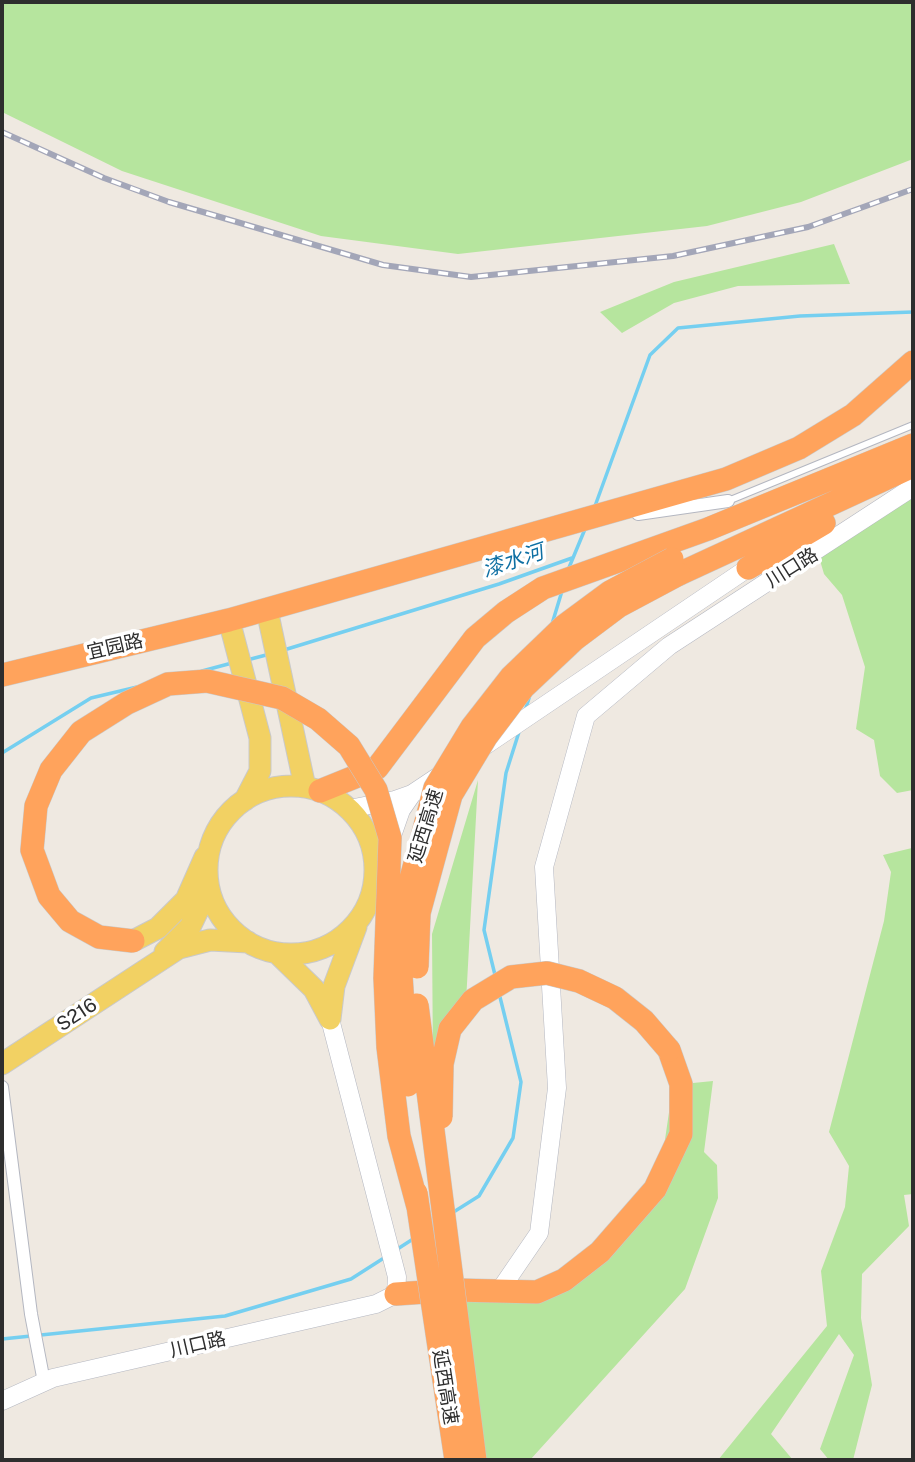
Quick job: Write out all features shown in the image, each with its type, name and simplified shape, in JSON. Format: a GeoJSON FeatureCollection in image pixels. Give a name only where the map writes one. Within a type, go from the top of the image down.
{"type":"FeatureCollection","features":[{"type":"Feature","properties":{"kind":"highway"},"geometry":{"type":"LineString","coordinates":[[320,598],[726,479],[799,449],[853,415],[913,362]]}},
{"type":"Feature","properties":{"kind":"highway"},"geometry":{"type":"LineString","coordinates":[[320,598],[747,481],[810,453],[863,424],[913,383]]}},
{"type":"Feature","properties":{"kind":"highway"},"geometry":{"type":"LineString","coordinates":[[312,789],[377,768],[475,638],[506,612],[543,588],[708,529],[913,446]]}},
{"type":"Feature","properties":{"kind":"highway","name":"延西高速"},"geometry":{"type":"LineString","coordinates":[[477,1460],[415,994],[422,900],[451,795],[486,737],[523,688],[575,639],[676,567],[913,446]]}},
{"type":"Feature","properties":{"kind":"highway"},"geometry":{"type":"LineString","coordinates":[[748,568],[913,468]]}},
{"type":"Feature","properties":{"kind":"highway","name":"延西高速"},"geometry":{"type":"LineString","coordinates":[[456,1460],[418,1207],[404,1045],[403,909],[435,788],[472,727],[510,677],[564,626],[610,592],[913,468]]}},
{"type":"Feature","properties":{"kind":"highway","name":"宜园路"},"geometry":{"type":"LineString","coordinates":[[2,675],[320,598]]}},
{"type":"Feature","properties":{"kind":"highway"},"geometry":{"type":"LineString","coordinates":[[133,941],[99,937],[70,921],[49,896],[32,850],[36,806],[51,770],[81,732],[127,703],[168,684],[207,681],[282,698],[318,719],[349,746],[376,790],[390,838],[385,978],[388,1047],[399,1136],[418,1207]]}},
{"type":"Feature","properties":{"kind":"highway"},"geometry":{"type":"LineString","coordinates":[[396,1286],[466,1290],[537,1292],[564,1280],[600,1252],[655,1189],[681,1134],[681,1084],[668,1050],[644,1020],[615,998],[579,981],[547,973],[512,977],[473,1000],[450,1029],[442,1064],[441,1115],[466,1290],[480,1385],[477,1460]]}},
{"type":"Feature","properties":{"kind":"main road","name":"川口路"},"geometry":{"type":"LineString","coordinates":[[669,646],[913,487]]}},
{"type":"Feature","properties":{"kind":"main road"},"geometry":{"type":"LineString","coordinates":[[349,809],[412,794],[748,568]]}},
{"type":"Feature","properties":{"kind":"main road"},"geometry":{"type":"LineString","coordinates":[[267,610],[295,740],[312,789]]}},
{"type":"Feature","properties":{"kind":"main road"},"geometry":{"type":"LineString","coordinates":[[229,620],[260,738],[260,771],[245,800]]}},
{"type":"Feature","properties":{"kind":"main road"},"geometry":{"type":"LineString","coordinates":[[614,658],[669,646]]}},
{"type":"Feature","properties":{"kind":"main road"},"geometry":{"type":"LineString","coordinates":[[500,1290],[539,1233],[557,1087],[544,867],[586,716],[669,646]]}},
{"type":"Feature","properties":{"kind":"main road"},"geometry":{"type":"LineString","coordinates":[[133,941],[158,928],[186,900],[216,833],[228,814],[245,800],[264,790],[284,786],[312,789],[349,809],[366,831],[372,849],[374,887]]}},
{"type":"Feature","properties":{"kind":"main road"},"geometry":{"type":"LineString","coordinates":[[330,1019],[334,986],[341,960],[374,887],[401,810],[412,794]]}},
{"type":"Feature","properties":{"kind":"main road"},"geometry":{"type":"LineString","coordinates":[[152,966],[190,927],[201,904],[216,833]]}},
{"type":"Feature","properties":{"kind":"main road"},"geometry":{"type":"LineString","coordinates":[[207,869],[210,891],[218,911],[231,929],[248,942],[277,953],[301,954],[324,948],[344,936],[360,918]]}},
{"type":"Feature","properties":{"kind":"main road"},"geometry":{"type":"LineString","coordinates":[[152,966],[179,948],[210,940],[248,942]]}},
{"type":"Feature","properties":{"kind":"main road"},"geometry":{"type":"LineString","coordinates":[[277,953],[314,989],[330,1019],[396,1286]]}},
{"type":"Feature","properties":{"kind":"main road","name":"S216"},"geometry":{"type":"LineString","coordinates":[[2,1064],[152,966]]}},
{"type":"Feature","properties":{"kind":"main road","name":"川口路"},"geometry":{"type":"LineString","coordinates":[[2,1401],[44,1382],[376,1304],[396,1286]]}},
{"type":"Feature","properties":{"kind":"street"},"geometry":{"type":"LineString","coordinates":[[632,514],[728,501]]}},
{"type":"Feature","properties":{"kind":"street"},"geometry":{"type":"LineString","coordinates":[[2,1087],[31,1314],[44,1382]]}},
{"type":"Feature","properties":{"kind":"lane"},"geometry":{"type":"LineString","coordinates":[[728,501],[913,425]]}},
{"type":"Feature","properties":{"kind":"green space"},"geometry":{"type":"Polygon","coordinates":[[[2,2],[913,2],[913,159],[801,202],[707,226],[458,254],[321,236],[122,171],[2,112],[2,2]]]}},
{"type":"Feature","properties":{"kind":"green space"},"geometry":{"type":"Polygon","coordinates":[[[834,244],[850,284],[738,286],[674,303],[622,333],[600,312],[674,282],[834,244]]]}},
{"type":"Feature","properties":{"kind":"green space"},"geometry":{"type":"Polygon","coordinates":[[[913,496],[913,790],[897,793],[880,776],[874,740],[856,729],[865,667],[842,595],[824,574],[819,557],[913,496]]]}},
{"type":"Feature","properties":{"kind":"green space"},"geometry":{"type":"Polygon","coordinates":[[[478,780],[466,1002],[433,1067],[432,934],[478,780]]]}},
{"type":"Feature","properties":{"kind":"green space"},"geometry":{"type":"Polygon","coordinates":[[[913,844],[913,1194],[904,1195],[909,1226],[862,1274],[861,1318],[872,1385],[853,1460],[829,1460],[820,1449],[854,1355],[839,1334],[771,1434],[793,1460],[718,1460],[827,1326],[821,1271],[845,1207],[849,1166],[829,1132],[884,921],[891,872],[883,855],[912,848],[913,844]]]}},
{"type":"Feature","properties":{"kind":"green space"},"geometry":{"type":"Polygon","coordinates":[[[713,1081],[704,1152],[717,1165],[718,1198],[685,1289],[530,1460],[485,1460],[465,1300],[544,1294],[596,1258],[662,1160],[673,1085],[713,1081]]]}},
{"type":"Feature","properties":{"kind":"waterway","name":"漆水河"},"geometry":{"type":"LineString","coordinates":[[595,506],[650,355],[678,328],[800,316],[913,312]]}},
{"type":"Feature","properties":{"kind":"waterway","name":"漆水河"},"geometry":{"type":"LineString","coordinates":[[568,570],[585,529]]}},
{"type":"Feature","properties":{"kind":"waterway","name":"漆水河"},"geometry":{"type":"LineString","coordinates":[[284,650],[499,584],[572,558]]}},
{"type":"Feature","properties":{"kind":"waterway"},"geometry":{"type":"LineString","coordinates":[[552,624],[562,591]]}},
{"type":"Feature","properties":{"kind":"waterway","name":"漆水河"},"geometry":{"type":"LineString","coordinates":[[247,660],[270,654]]}},
{"type":"Feature","properties":{"kind":"waterway","name":"漆水河"},"geometry":{"type":"LineString","coordinates":[[202,671],[232,663]]}},
{"type":"Feature","properties":{"kind":"waterway","name":"漆水河"},"geometry":{"type":"LineString","coordinates":[[2,753],[91,698],[137,687]]}},
{"type":"Feature","properties":{"kind":"waterway"},"geometry":{"type":"LineString","coordinates":[[525,711],[530,695]]}},
{"type":"Feature","properties":{"kind":"waterway"},"geometry":{"type":"LineString","coordinates":[[495,975],[484,930],[506,773],[519,732]]}},
{"type":"Feature","properties":{"kind":"waterway"},"geometry":{"type":"LineString","coordinates":[[452,1213],[479,1196],[513,1138],[521,1082],[499,993]]}},
{"type":"Feature","properties":{"kind":"waterway"},"geometry":{"type":"LineString","coordinates":[[396,1250],[413,1239]]}},
{"type":"Feature","properties":{"kind":"waterway"},"geometry":{"type":"LineString","coordinates":[[2,1339],[225,1316],[351,1279],[387,1256]]}},
{"type":"Feature","properties":{"kind":"railway"},"geometry":{"type":"LineString","coordinates":[[2,132],[104,178],[169,202],[383,265],[471,277],[673,256],[808,227],[913,189]]}}]}
